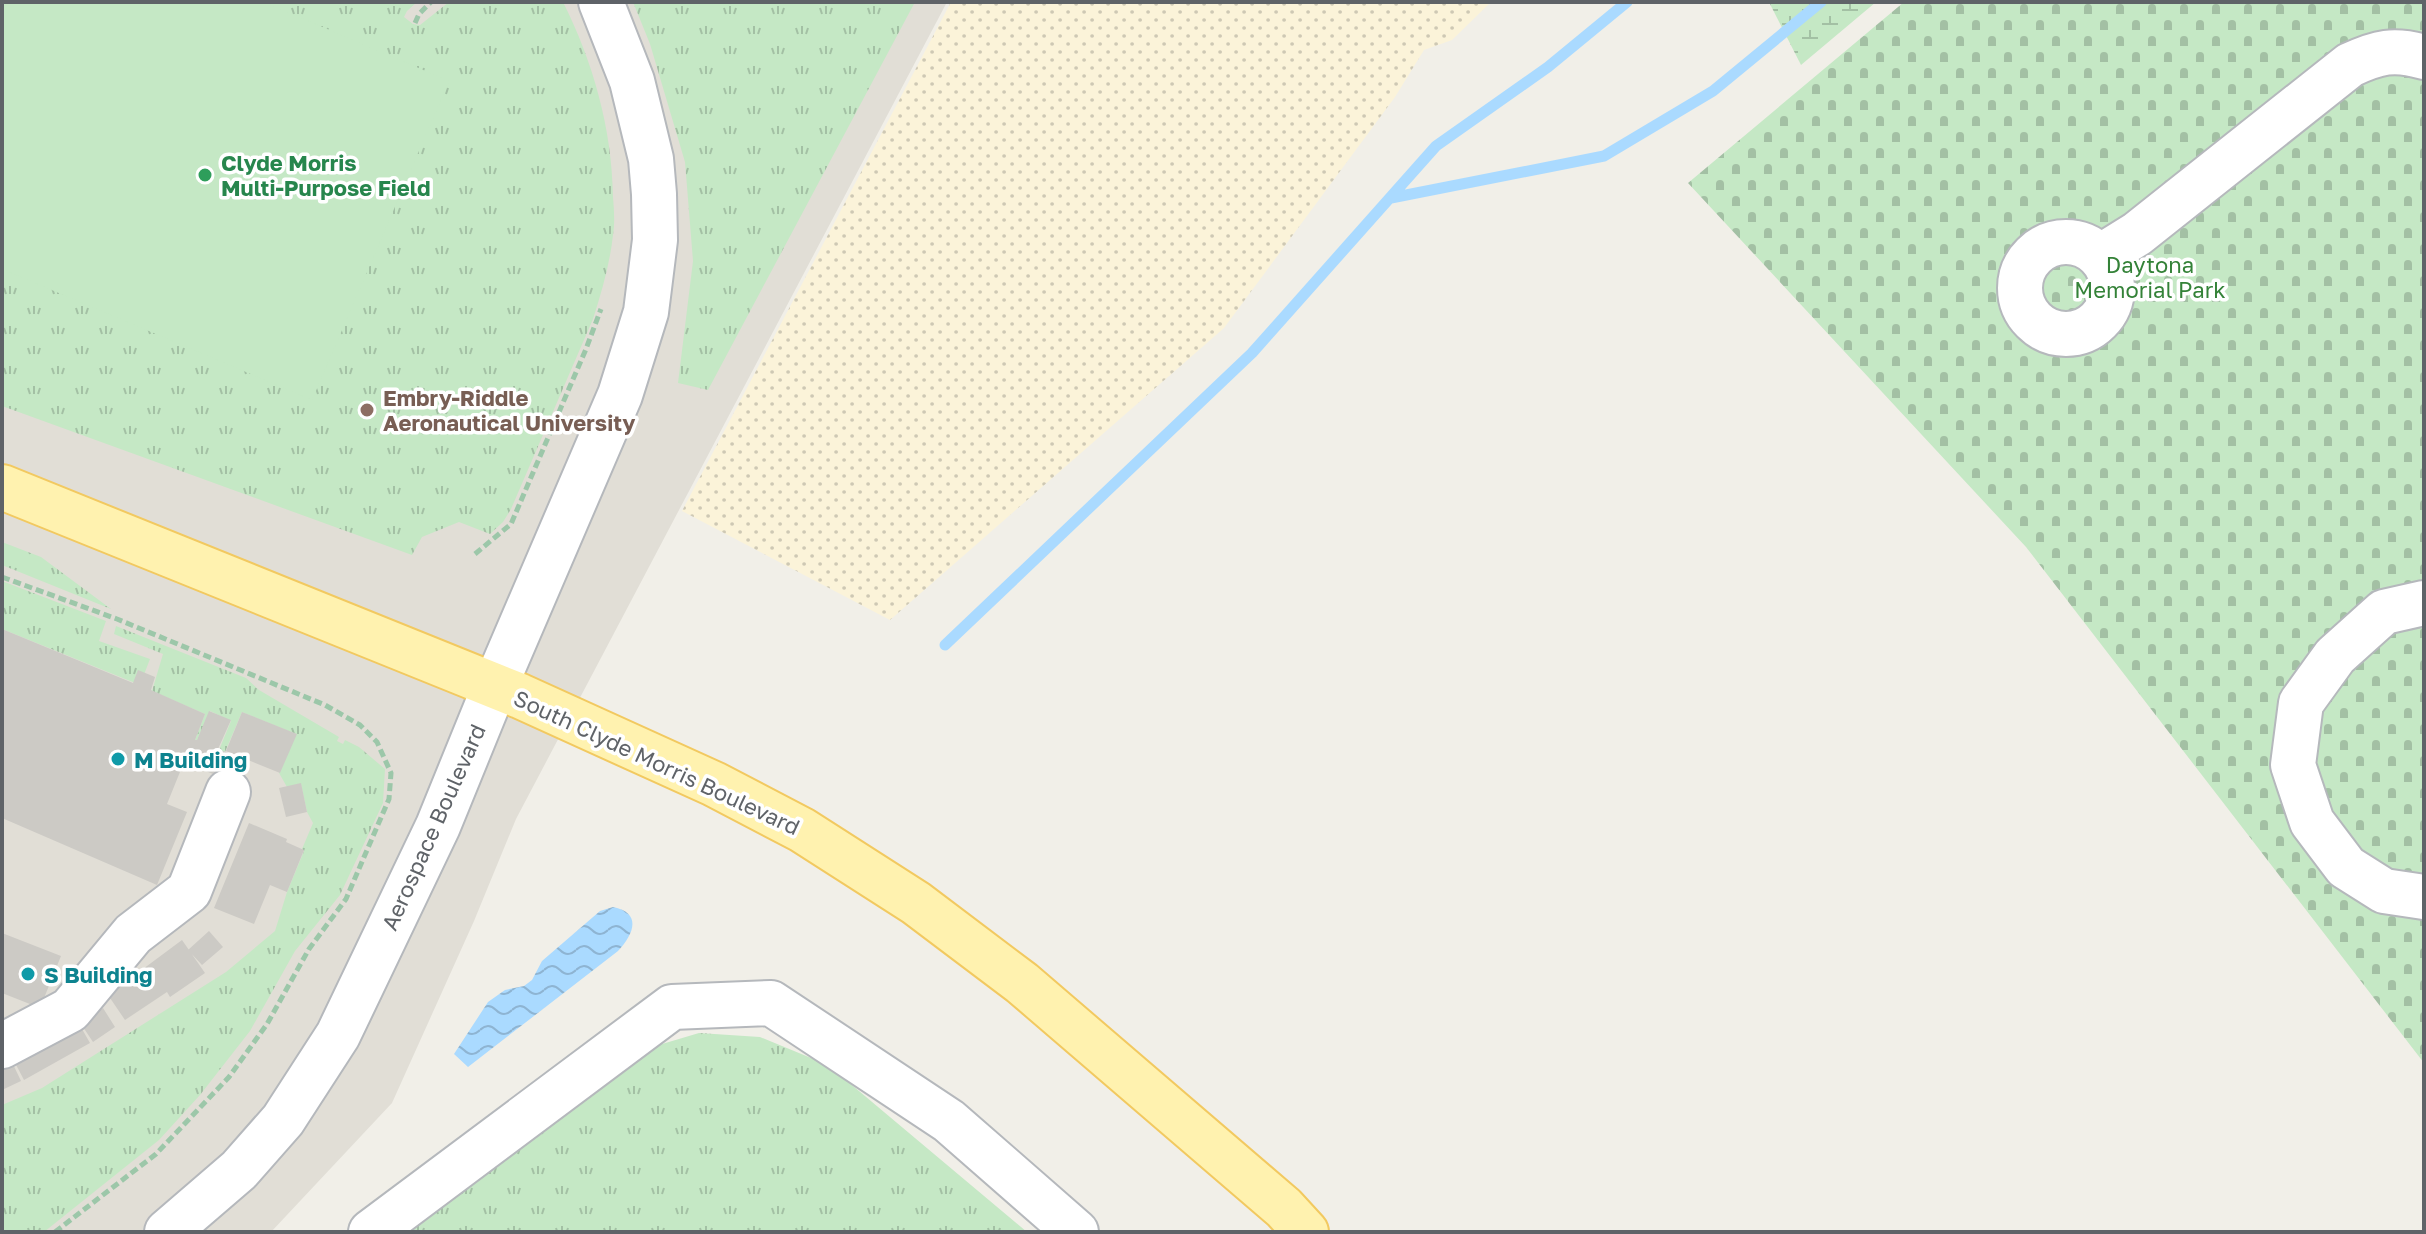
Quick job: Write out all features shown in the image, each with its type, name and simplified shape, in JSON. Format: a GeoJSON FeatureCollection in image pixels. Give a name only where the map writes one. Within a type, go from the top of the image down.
{"type":"FeatureCollection","features":[{"type":"Feature","properties":{"kind":"main road","name":"South Clyde Morris Boulevard"},"geometry":{"type":"LineString","coordinates":[[2,487],[495,686],[714,784],[802,830],[916,903],[1022,983],[1284,1208],[1306,1232]]}},
{"type":"Feature","properties":{"kind":"street","name":"Aerospace Boulevard"},"geometry":{"type":"LineString","coordinates":[[167,1232],[239,1170],[283,1120],[338,1035],[438,826],[620,395],[646,312],[655,240],[651,159],[632,81],[601,2]]}},
{"type":"Feature","properties":{"kind":"street"},"geometry":{"type":"LineString","coordinates":[[2100,257],[2137,234],[2350,65],[2379,52],[2408,52],[2424,57]]}},
{"type":"Feature","properties":{"kind":"street"},"geometry":{"type":"LineString","coordinates":[[2424,603],[2384,612],[2335,656],[2301,703],[2293,765],[2312,822],[2346,867],[2384,891],[2424,897]]}},
{"type":"Feature","properties":{"kind":"street"},"geometry":{"type":"LineString","coordinates":[[2,1046],[70,1010],[133,934],[189,891],[228,792]]}},
{"type":"Feature","properties":{"kind":"street"},"geometry":{"type":"LineString","coordinates":[[371,1232],[672,1007],[771,1003],[949,1121],[1076,1232]]}},
{"type":"Feature","properties":{"kind":"path"},"geometry":{"type":"LineString","coordinates":[[415,23],[431,2]]}},
{"type":"Feature","properties":{"kind":"path"},"geometry":{"type":"LineString","coordinates":[[475,554],[511,524],[602,305]]}},
{"type":"Feature","properties":{"kind":"shaded area","name":"Embry-Riddle Aeronautical University"},"geometry":{"type":"Polygon","coordinates":[[[2,2],[947,2],[516,819],[392,1103],[271,1232],[2,1232],[2,2]]]}},
{"type":"Feature","properties":{"kind":"green space"},"geometry":{"type":"Polygon","coordinates":[[[2,2],[417,2],[404,17],[420,25],[449,2],[563,2],[592,72],[605,121],[612,171],[614,230],[608,266],[593,319],[503,522],[490,534],[459,522],[422,537],[412,555],[2,406],[2,2]]]}},
{"type":"Feature","properties":{"kind":"green space","name":"Clyde Morris Multi-Purpose Field"},"geometry":{"type":"Polygon","coordinates":[[[2,2],[264,2],[449,81],[312,400],[2,269],[2,2]]]}},
{"type":"Feature","properties":{"kind":"green space"},"geometry":{"type":"Polygon","coordinates":[[[633,2],[915,2],[708,390],[678,383],[693,261],[685,162],[650,44],[633,2]]]}},
{"type":"Feature","properties":{"kind":"green space"},"geometry":{"type":"Polygon","coordinates":[[[1769,2],[1876,2],[1801,65],[1769,2]]]}},
{"type":"Feature","properties":{"kind":"green space","name":"Daytona Memorial Park"},"geometry":{"type":"Polygon","coordinates":[[[1904,2],[2424,2],[2424,1063],[2026,547],[1688,183],[1904,2]]]}},
{"type":"Feature","properties":{"kind":"green space"},"geometry":{"type":"Polygon","coordinates":[[[2,542],[41,557],[111,609],[2,565],[2,542]]]}},
{"type":"Feature","properties":{"kind":"green space"},"geometry":{"type":"Polygon","coordinates":[[[2,581],[106,621],[99,641],[150,659],[140,685],[2,629],[2,581]]]}},
{"type":"Feature","properties":{"kind":"green space"},"geometry":{"type":"Polygon","coordinates":[[[116,626],[246,678],[259,690],[339,737],[337,741],[343,744],[345,740],[359,747],[385,769],[383,803],[340,895],[295,951],[250,1031],[200,1095],[159,1140],[44,1232],[2,1232],[2,1105],[42,1088],[226,972],[275,931],[313,823],[307,812],[301,784],[287,787],[279,773],[296,734],[242,712],[225,752],[219,750],[231,721],[210,711],[195,740],[205,714],[152,691],[163,654],[114,634],[116,626]]]}},
{"type":"Feature","properties":{"kind":"green space"},"geometry":{"type":"Polygon","coordinates":[[[699,1033],[760,1037],[828,1065],[1027,1232],[401,1232],[652,1047],[699,1033]]]}},
{"type":"Feature","properties":{"kind":"sand"},"geometry":{"type":"Polygon","coordinates":[[[951,2],[1491,2],[1452,40],[1424,50],[1395,97],[1224,328],[890,620],[682,511],[951,2]]]}},
{"type":"Feature","properties":{"kind":"water"},"geometry":{"type":"Polygon","coordinates":[[[613,907],[629,914],[632,919],[631,932],[618,951],[468,1067],[454,1054],[488,1002],[505,990],[524,986],[532,980],[542,961],[600,911],[613,907]]]}},
{"type":"Feature","properties":{"kind":"building","name":"M Building"},"geometry":{"type":"Polygon","coordinates":[[[2,629],[133,683],[138,670],[155,677],[151,690],[205,714],[195,740],[209,711],[231,720],[218,749],[235,756],[225,779],[184,762],[167,804],[187,812],[157,885],[2,818],[2,629]]]}},
{"type":"Feature","properties":{"kind":"building"},"geometry":{"type":"Polygon","coordinates":[[[242,712],[297,734],[280,773],[226,751],[242,712]]]}},
{"type":"Feature","properties":{"kind":"building"},"geometry":{"type":"Polygon","coordinates":[[[301,783],[307,812],[286,817],[279,788],[301,783]]]}},
{"type":"Feature","properties":{"kind":"building"},"geometry":{"type":"Polygon","coordinates":[[[249,823],[304,850],[287,892],[270,885],[254,924],[214,908],[249,823]]]}},
{"type":"Feature","properties":{"kind":"building"},"geometry":{"type":"Polygon","coordinates":[[[209,931],[223,947],[202,965],[188,950],[209,931]]]}},
{"type":"Feature","properties":{"kind":"building","name":"S Building"},"geometry":{"type":"Polygon","coordinates":[[[2,933],[61,956],[40,1008],[2,993],[2,933]]]}},
{"type":"Feature","properties":{"kind":"building"},"geometry":{"type":"Polygon","coordinates":[[[182,940],[205,973],[170,997],[167,992],[125,1020],[108,995],[182,940]]]}},
{"type":"Feature","properties":{"kind":"building"},"geometry":{"type":"Polygon","coordinates":[[[103,1008],[115,1027],[93,1042],[81,1024],[103,1008]]]}},
{"type":"Feature","properties":{"kind":"building"},"geometry":{"type":"Polygon","coordinates":[[[78,1022],[90,1043],[24,1080],[13,1059],[78,1022]]]}},
{"type":"Feature","properties":{"kind":"building"},"geometry":{"type":"Polygon","coordinates":[[[11,1060],[21,1081],[2,1090],[2,1064],[11,1060]]]}},
{"type":"Feature","properties":{"kind":"waterway"},"geometry":{"type":"LineString","coordinates":[[945,645],[1252,353],[1436,146],[1548,67],[1627,2]]}},
{"type":"Feature","properties":{"kind":"waterway"},"geometry":{"type":"LineString","coordinates":[[1391,198],[1604,156],[1713,91],[1821,2]]}},
{"type":"Feature","properties":{"kind":"place","name":"Clyde Morris Multi-Purpose Field"},"geometry":{"type":"Point","coordinates":[205,175]}},
{"type":"Feature","properties":{"kind":"place","name":"Embry-Riddle Aeronautical University"},"geometry":{"type":"Point","coordinates":[367,410]}},
{"type":"Feature","properties":{"kind":"place","name":"M Building"},"geometry":{"type":"Point","coordinates":[118,759]}},
{"type":"Feature","properties":{"kind":"place","name":"S Building"},"geometry":{"type":"Point","coordinates":[28,974]}}]}
